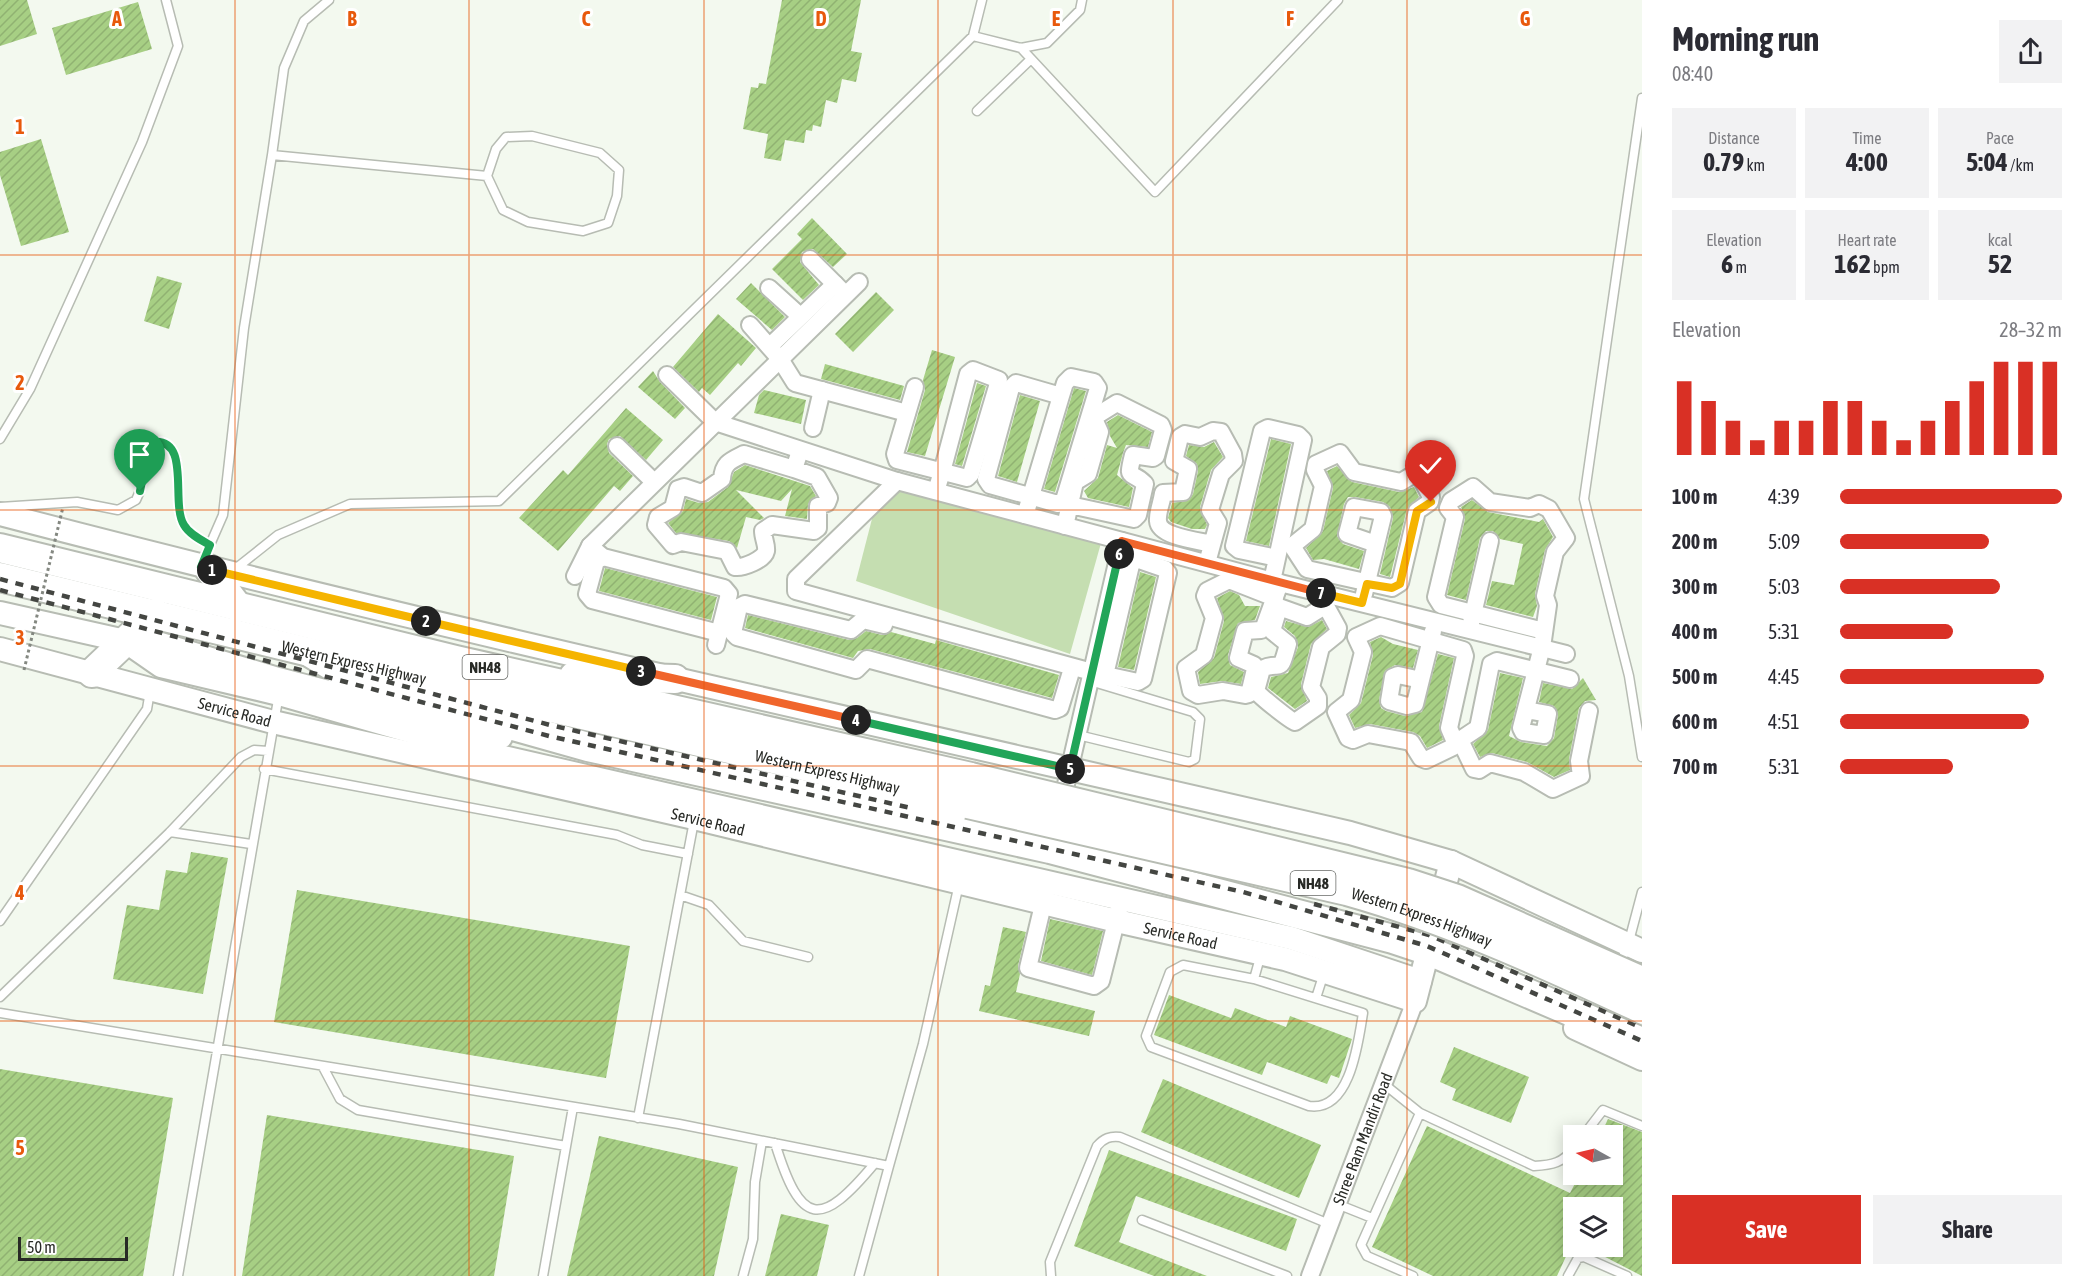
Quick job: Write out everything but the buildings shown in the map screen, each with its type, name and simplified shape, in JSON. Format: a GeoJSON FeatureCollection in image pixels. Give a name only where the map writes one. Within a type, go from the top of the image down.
{"type":"FeatureCollection","features":[{"type":"Feature","properties":{"kind":"highway","name":"Western Express Highway"},"geometry":{"type":"LineString","coordinates":[[0,548],[533,678],[970,790],[1347,891],[1400,906],[1539,962],[1642,1009]]}},
{"type":"Feature","properties":{"kind":"highway"},"geometry":{"type":"LineString","coordinates":[[212,564],[238,607]]}},
{"type":"Feature","properties":{"kind":"highway","name":"Western Express Highway"},"geometry":{"type":"LineString","coordinates":[[0,577],[309,652],[1408,883],[1457,899],[1628,979]]}},
{"type":"Feature","properties":{"kind":"highway"},"geometry":{"type":"LineString","coordinates":[[92,674],[155,613]]}},
{"type":"Feature","properties":{"kind":"highway"},"geometry":{"type":"LineString","coordinates":[[309,652],[360,683],[588,747],[1050,849],[1361,930],[1422,973],[1599,1016],[1642,1041]]}},
{"type":"Feature","properties":{"kind":"highway"},"geometry":{"type":"LineString","coordinates":[[533,678],[603,675],[675,679]]}},
{"type":"Feature","properties":{"kind":"main road"},"geometry":{"type":"LineString","coordinates":[[0,514],[675,679],[1350,833],[1450,862],[1635,948]]}},
{"type":"Feature","properties":{"kind":"main road"},"geometry":{"type":"LineString","coordinates":[[0,613],[125,641],[151,641],[278,679],[498,736],[1267,912],[1422,973],[1450,862]]}},
{"type":"Feature","properties":{"kind":"main road"},"geometry":{"type":"LineString","coordinates":[[125,641],[161,666],[279,694],[493,763]]}},
{"type":"Feature","properties":{"kind":"main road","name":"Service Road"},"geometry":{"type":"LineString","coordinates":[[0,649],[150,691],[273,722],[493,763],[764,826],[960,882],[992,880],[1116,925],[1261,954],[1422,973]]}},
{"type":"Feature","properties":{"kind":"main road"},"geometry":{"type":"LineString","coordinates":[[764,826],[992,880]]}},
{"type":"Feature","properties":{"kind":"main road"},"geometry":{"type":"LineString","coordinates":[[1044,898],[1122,899],[1267,932],[1327,961]]}},
{"type":"Feature","properties":{"kind":"main road"},"geometry":{"type":"LineString","coordinates":[[1599,1016],[1642,1059]]}},
{"type":"Feature","properties":{"kind":"street"},"geometry":{"type":"LineString","coordinates":[[810,259],[840,289]]}},
{"type":"Feature","properties":{"kind":"street"},"geometry":{"type":"LineString","coordinates":[[775,353],[800,316],[840,289],[859,282]]}},
{"type":"Feature","properties":{"kind":"street"},"geometry":{"type":"LineString","coordinates":[[769,288],[800,316]]}},
{"type":"Feature","properties":{"kind":"street"},"geometry":{"type":"LineString","coordinates":[[575,576],[590,546],[714,422],[775,353],[840,289]]}},
{"type":"Feature","properties":{"kind":"street"},"geometry":{"type":"LineString","coordinates":[[750,325],[775,353],[795,383],[907,413]]}},
{"type":"Feature","properties":{"kind":"street"},"geometry":{"type":"LineString","coordinates":[[915,387],[895,454],[897,460],[942,472],[967,478],[971,474],[999,380],[973,370],[968,374],[942,472],[936,491]]}},
{"type":"Feature","properties":{"kind":"street"},"geometry":{"type":"LineString","coordinates":[[667,375],[714,422],[897,481],[1207,563],[1278,591],[1307,617],[1323,607],[1327,608],[1338,628],[1337,634],[1321,647],[1311,687],[1318,698],[1318,706],[1295,722],[1279,708],[1259,698],[1256,691],[1262,669],[1279,667],[1283,664],[1288,644],[1272,631],[1278,591],[1277,558],[1303,440],[1298,435],[1268,428],[1262,431],[1234,546],[1239,550],[1277,558]]}},
{"type":"Feature","properties":{"kind":"street"},"geometry":{"type":"LineString","coordinates":[[1025,515],[1031,496],[1065,383],[1071,377],[1094,382],[1098,388],[1064,500],[1058,504],[1031,496],[990,485],[986,479],[1011,388],[1016,383],[1061,396]]}},
{"type":"Feature","properties":{"kind":"street"},"geometry":{"type":"LineString","coordinates":[[813,428],[822,390]]}},
{"type":"Feature","properties":{"kind":"street"},"geometry":{"type":"LineString","coordinates":[[1065,526],[1075,482],[1088,474],[1100,432],[1095,421],[1096,416],[1117,403],[1161,425],[1163,430],[1156,456],[1153,458],[1133,455],[1130,476],[1145,484],[1138,515],[1134,519],[1070,505]]}},
{"type":"Feature","properties":{"kind":"street"},"geometry":{"type":"LineString","coordinates":[[1207,563],[1218,523],[1210,510],[1221,474],[1234,461],[1233,454],[1221,432],[1213,431],[1200,436],[1185,434],[1180,437],[1174,461],[1188,468],[1183,492],[1163,493],[1158,522],[1161,528],[1172,535],[1212,544]]}},
{"type":"Feature","properties":{"kind":"street"},"geometry":{"type":"LineString","coordinates":[[617,446],[654,482]]}},
{"type":"Feature","properties":{"kind":"street"},"geometry":{"type":"LineString","coordinates":[[794,469],[800,451]]}},
{"type":"Feature","properties":{"kind":"street"},"geometry":{"type":"LineString","coordinates":[[1340,453],[1354,472],[1401,482],[1414,474],[1420,476],[1431,497],[1431,502],[1417,511],[1400,584],[1392,588],[1367,584],[1307,569],[1292,546],[1312,529],[1323,486],[1315,470],[1316,464],[1340,453]]}},
{"type":"Feature","properties":{"kind":"street"},"geometry":{"type":"LineString","coordinates":[[744,454],[794,469],[817,477],[830,498],[818,506],[816,512],[818,528],[814,531],[772,525],[763,531],[765,555],[743,568],[735,567],[727,551],[681,542],[673,545],[656,525],[658,517],[673,508],[678,489],[684,487],[702,493],[722,479],[723,467],[726,463],[744,454]]}},
{"type":"Feature","properties":{"kind":"street"},"geometry":{"type":"LineString","coordinates":[[897,481],[796,579],[796,591],[1096,676]]}},
{"type":"Feature","properties":{"kind":"street"},"geometry":{"type":"LineString","coordinates":[[1526,710],[1543,639],[1548,605],[1545,596],[1555,552],[1566,538],[1565,534],[1549,509],[1539,504],[1530,508],[1490,502],[1473,487],[1451,501],[1448,508],[1455,517],[1436,597],[1441,605],[1471,621],[1543,639],[1566,654]]}},
{"type":"Feature","properties":{"kind":"street"},"geometry":{"type":"LineString","coordinates":[[1096,676],[1122,541]]}},
{"type":"Feature","properties":{"kind":"street"},"geometry":{"type":"LineString","coordinates":[[1471,621],[1490,542]]}},
{"type":"Feature","properties":{"kind":"street"},"geometry":{"type":"LineString","coordinates":[[1362,603],[1376,544]]}},
{"type":"Feature","properties":{"kind":"street"},"geometry":{"type":"LineString","coordinates":[[590,546],[603,557],[724,588],[729,594],[718,639],[592,600],[587,594],[596,561],[603,557]]}},
{"type":"Feature","properties":{"kind":"street"},"geometry":{"type":"LineString","coordinates":[[1050,849],[1078,735],[1096,676],[1132,561],[1136,559],[1165,569],[1168,573],[1143,679],[1138,682],[1096,676],[1070,675],[863,620],[851,630],[745,604],[739,607],[733,633],[737,637],[856,670],[867,659],[1055,710],[1060,708],[1070,675]]}},
{"type":"Feature","properties":{"kind":"street"},"geometry":{"type":"LineString","coordinates":[[1278,591],[1264,627],[1261,630],[1245,631],[1238,658],[1254,665],[1249,694],[1245,696],[1223,691],[1198,695],[1191,691],[1186,668],[1204,655],[1214,618],[1205,596],[1207,591],[1229,580],[1278,591],[1362,603],[1435,621],[1471,621]]}},
{"type":"Feature","properties":{"kind":"street"},"geometry":{"type":"LineString","coordinates":[[1420,680],[1435,621]]}},
{"type":"Feature","properties":{"kind":"street"},"geometry":{"type":"LineString","coordinates":[[1380,626],[1430,642],[1463,650],[1465,656],[1449,729],[1455,742],[1453,747],[1426,760],[1421,758],[1411,742],[1368,734],[1353,740],[1348,738],[1336,712],[1351,700],[1363,652],[1356,637],[1380,626]]}},
{"type":"Feature","properties":{"kind":"street"},"geometry":{"type":"LineString","coordinates":[[1570,680],[1497,661],[1491,664],[1478,728],[1460,740],[1474,769],[1479,770],[1490,763],[1524,772],[1553,789],[1581,776],[1579,761],[1588,711]]}},
{"type":"Feature","properties":{"kind":"street"},"geometry":{"type":"LineString","coordinates":[[1044,898],[1028,968],[1094,986],[1101,981],[1122,899]]}},
{"type":"Feature","properties":{"kind":"street","name":"Shree Ram Mandir Road"},"geometry":{"type":"LineString","coordinates":[[1310,1276],[1336,1203],[1384,1084],[1422,973]]}},
{"type":"Feature","properties":{"kind":"lane"},"geometry":{"type":"LineString","coordinates":[[0,439],[30,389],[142,142],[178,46],[166,0]]}},
{"type":"Feature","properties":{"kind":"lane"},"geometry":{"type":"LineString","coordinates":[[212,564],[224,514],[244,328],[284,68],[304,21],[329,0]]}},
{"type":"Feature","properties":{"kind":"lane"},"geometry":{"type":"LineString","coordinates":[[212,564],[350,504],[499,501],[973,36],[982,0]]}},
{"type":"Feature","properties":{"kind":"lane"},"geometry":{"type":"LineString","coordinates":[[973,36],[1021,48],[1047,43],[1080,10],[1082,0]]}},
{"type":"Feature","properties":{"kind":"lane"},"geometry":{"type":"LineString","coordinates":[[1021,48],[1155,192],[1338,0]]}},
{"type":"Feature","properties":{"kind":"lane"},"geometry":{"type":"LineString","coordinates":[[977,111],[1031,59]]}},
{"type":"Feature","properties":{"kind":"lane"},"geometry":{"type":"LineString","coordinates":[[1642,98],[1584,499],[1629,676],[1642,758]]}},
{"type":"Feature","properties":{"kind":"lane"},"geometry":{"type":"LineString","coordinates":[[532,136],[600,153],[619,170],[617,196],[608,223],[583,231],[528,222],[503,210],[488,176],[496,149],[506,137],[532,136]]}},
{"type":"Feature","properties":{"kind":"lane"},"geometry":{"type":"LineString","coordinates":[[272,154],[488,176]]}},
{"type":"Feature","properties":{"kind":"lane"},"geometry":{"type":"LineString","coordinates":[[0,507],[12,504],[76,502],[118,510],[136,500],[152,442],[166,443],[173,449],[178,468],[177,508],[184,526],[212,564]]}},
{"type":"Feature","properties":{"kind":"lane"},"geometry":{"type":"LineString","coordinates":[[1078,735],[1189,762],[1195,759],[1200,719],[1192,712],[1096,676]]}},
{"type":"Feature","properties":{"kind":"lane"},"geometry":{"type":"LineString","coordinates":[[0,921],[147,709],[150,691]]}},
{"type":"Feature","properties":{"kind":"lane"},"geometry":{"type":"LineString","coordinates":[[178,1276],[251,844],[279,694]]}},
{"type":"Feature","properties":{"kind":"lane"},"geometry":{"type":"LineString","coordinates":[[0,997],[170,832],[241,757],[254,750],[268,750]]}},
{"type":"Feature","properties":{"kind":"lane"},"geometry":{"type":"LineString","coordinates":[[264,770],[617,835],[642,846],[688,854]]}},
{"type":"Feature","properties":{"kind":"lane"},"geometry":{"type":"LineString","coordinates":[[638,1118],[696,810]]}},
{"type":"Feature","properties":{"kind":"lane"},"geometry":{"type":"LineString","coordinates":[[170,832],[251,844]]}},
{"type":"Feature","properties":{"kind":"lane"},"geometry":{"type":"LineString","coordinates":[[859,1276],[923,1044],[960,882]]}},
{"type":"Feature","properties":{"kind":"lane"},"geometry":{"type":"LineString","coordinates":[[1628,979],[1635,948],[1642,892]]}},
{"type":"Feature","properties":{"kind":"lane"},"geometry":{"type":"LineString","coordinates":[[680,895],[709,905],[743,941],[808,957]]}},
{"type":"Feature","properties":{"kind":"lane"},"geometry":{"type":"LineString","coordinates":[[1254,979],[1267,932]]}},
{"type":"Feature","properties":{"kind":"lane"},"geometry":{"type":"LineString","coordinates":[[1316,998],[1327,961]]}},
{"type":"Feature","properties":{"kind":"lane"},"geometry":{"type":"LineString","coordinates":[[1183,965],[1254,979],[1316,998],[1363,1013],[1344,1087],[1334,1101],[1325,1106],[1309,1106],[1151,1047],[1146,1036],[1170,972],[1183,965]]}},
{"type":"Feature","properties":{"kind":"lane"},"geometry":{"type":"LineString","coordinates":[[1599,1016],[1610,988]]}},
{"type":"Feature","properties":{"kind":"lane"},"geometry":{"type":"LineString","coordinates":[[0,1013],[638,1118],[889,1166]]}},
{"type":"Feature","properties":{"kind":"lane"},"geometry":{"type":"LineString","coordinates":[[323,1067],[340,1100],[358,1110],[566,1146]]}},
{"type":"Feature","properties":{"kind":"lane"},"geometry":{"type":"LineString","coordinates":[[1384,1084],[1420,1113],[1534,1166],[1552,1166],[1563,1159]]}},
{"type":"Feature","properties":{"kind":"lane"},"geometry":{"type":"LineString","coordinates":[[543,1276],[573,1107]]}},
{"type":"Feature","properties":{"kind":"lane"},"geometry":{"type":"LineString","coordinates":[[1591,1125],[1604,1110],[1642,1126]]}},
{"type":"Feature","properties":{"kind":"lane"},"geometry":{"type":"LineString","coordinates":[[1413,1276],[1367,1256],[1361,1245],[1420,1113]]}},
{"type":"Feature","properties":{"kind":"lane"},"geometry":{"type":"LineString","coordinates":[[1052,1276],[1050,1262],[1098,1146],[1104,1139],[1112,1137],[1120,1137],[1329,1224]]}},
{"type":"Feature","properties":{"kind":"lane"},"geometry":{"type":"LineString","coordinates":[[743,1276],[753,1239],[755,1182],[762,1140]]}},
{"type":"Feature","properties":{"kind":"lane"},"geometry":{"type":"LineString","coordinates":[[776,1143],[795,1193],[806,1207],[815,1211],[823,1211],[834,1205],[875,1163]]}},
{"type":"Feature","properties":{"kind":"lane"},"geometry":{"type":"LineString","coordinates":[[1336,1203],[1372,1218]]}},
{"type":"Feature","properties":{"kind":"lane"},"geometry":{"type":"LineString","coordinates":[[1142,1220],[1287,1276]]}},
{"type":"Feature","properties":{"kind":"lane"},"geometry":{"type":"LineString","coordinates":[[1568,1276],[1578,1258],[1584,1257],[1627,1276]]}},
{"type":"Feature","properties":{"kind":"path"},"geometry":{"type":"LineString","coordinates":[[24,670],[63,507]]}},
{"type":"Feature","properties":{"kind":"green space"},"geometry":{"type":"Polygon","coordinates":[[[899,489],[1101,543],[1070,654],[856,581],[873,515],[899,489]]]}},
{"type":"Feature","properties":{"kind":"railway"},"geometry":{"type":"LineString","coordinates":[[0,579],[550,725],[915,809]]}},
{"type":"Feature","properties":{"kind":"railway"},"geometry":{"type":"LineString","coordinates":[[0,590],[549,736],[1243,892],[1427,946],[1642,1041]]}},
{"type":"Feature","properties":{"kind":"railway"},"geometry":{"type":"LineString","coordinates":[[1314,904],[1429,935],[1642,1028]]}},
{"type":"Feature","properties":{"kind":"route"},"geometry":{"type":"LineString","coordinates":[[140,491],[152,442],[166,443],[173,449],[178,468],[177,508],[184,526],[193,535],[210,545],[201,567],[553,651],[1071,769],[1122,541],[1362,603],[1367,584],[1392,588],[1400,584],[1417,511],[1431,502]]}}]}
